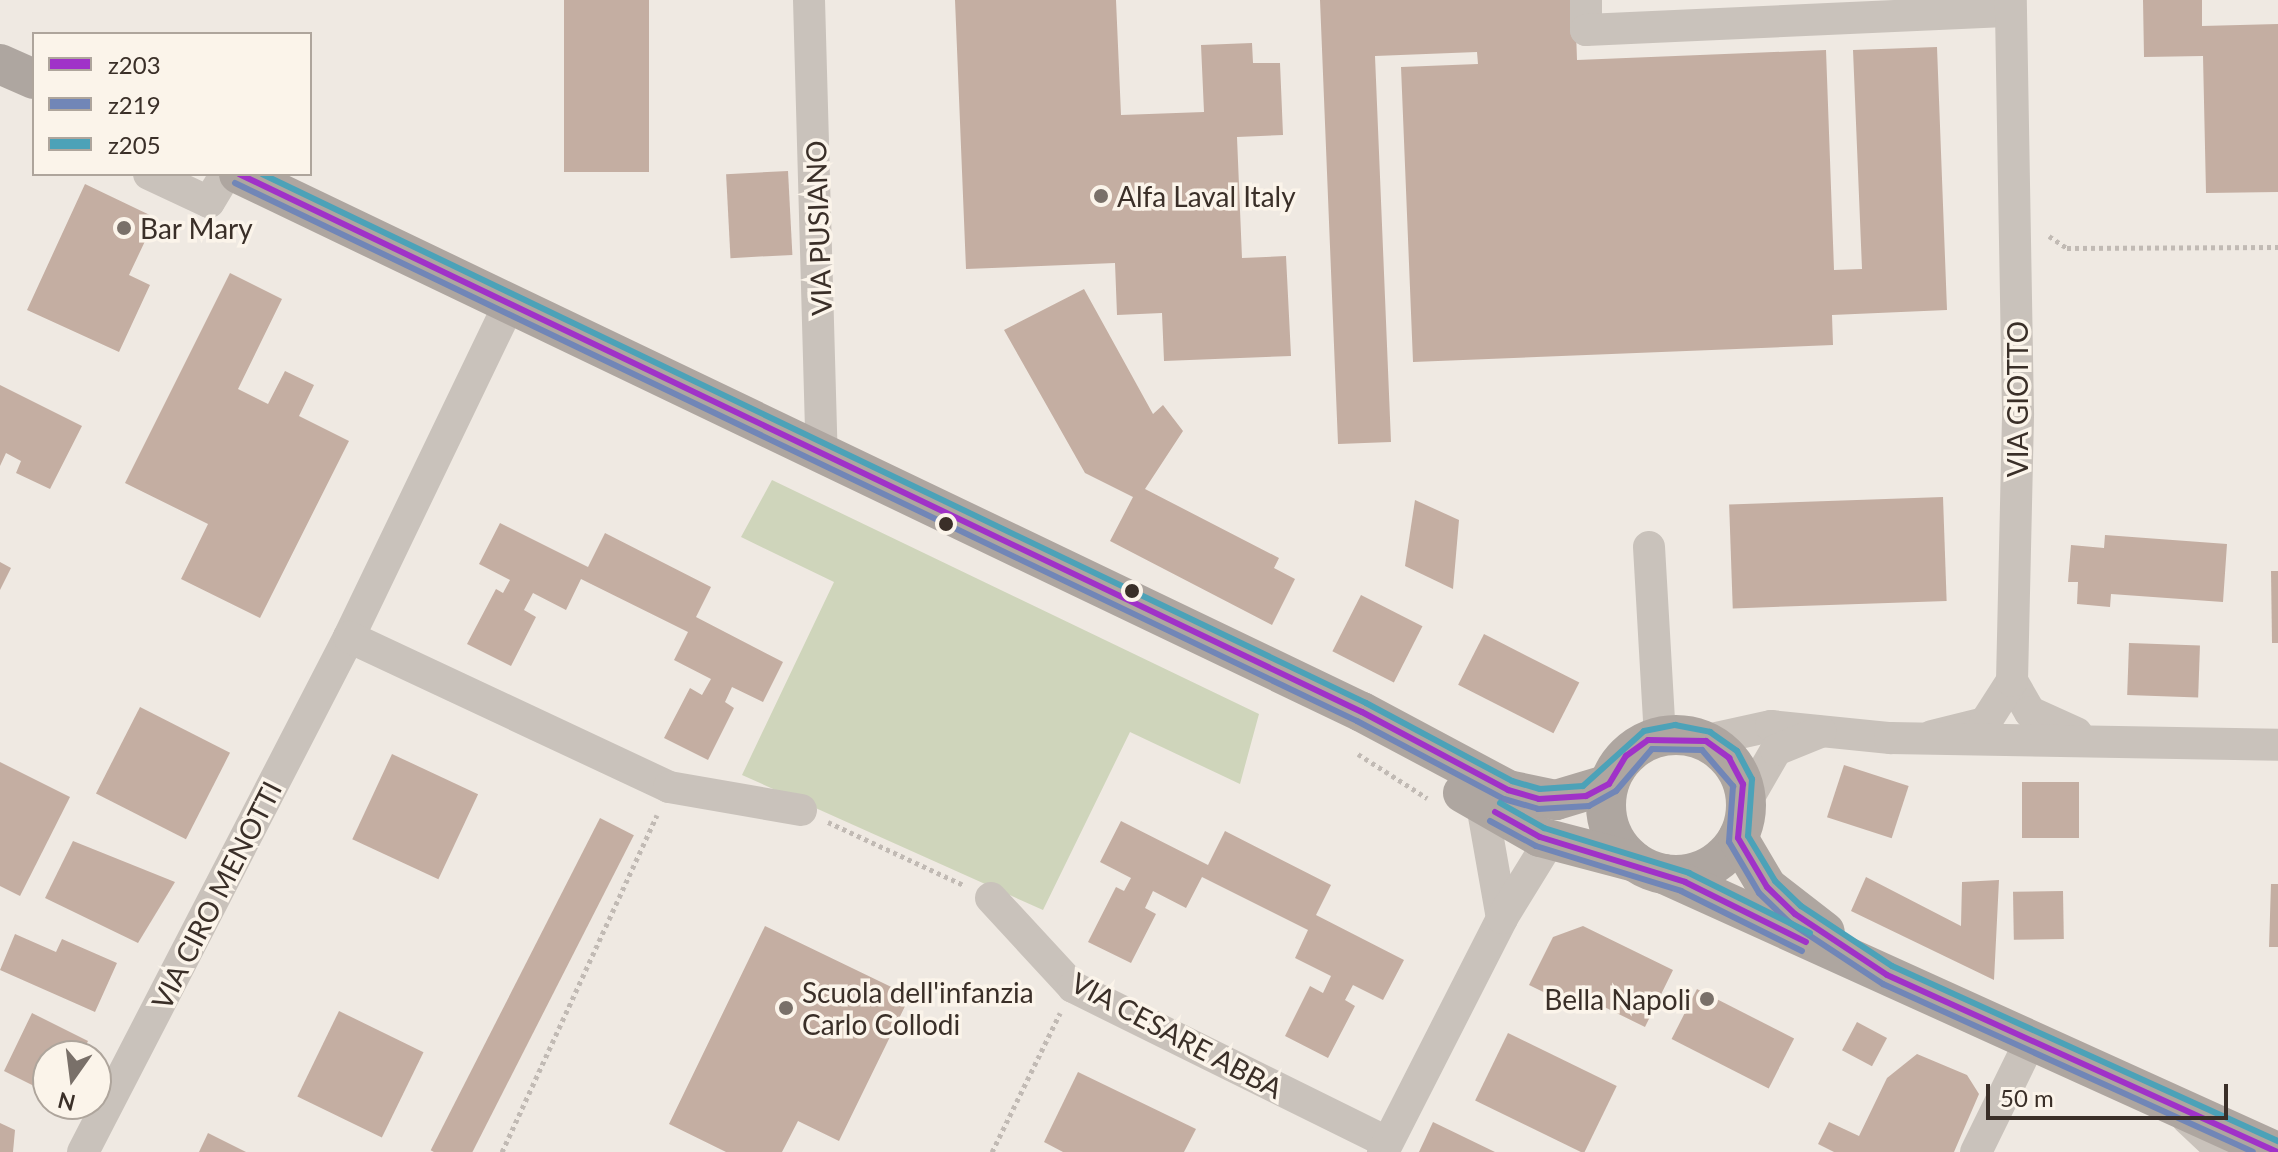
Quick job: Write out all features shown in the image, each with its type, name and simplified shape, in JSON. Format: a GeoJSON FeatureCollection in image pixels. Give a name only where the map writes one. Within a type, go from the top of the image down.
{"type":"FeatureCollection","features":[{"type":"Feature","properties":{"kind":"main road"},"geometry":{"type":"LineString","coordinates":[[243,176],[1241,658],[1362,712],[1508,790],[1569,799],[1609,784]]}},
{"type":"Feature","properties":{"kind":"main road"},"geometry":{"type":"LineString","coordinates":[[1241,658],[1482,805],[1550,840],[1649,868],[2277,1152]]}},
{"type":"Feature","properties":{"kind":"main road"},"geometry":{"type":"LineString","coordinates":[[1742,820],[1707,868],[1649,868],[1608,823],[1609,784],[1633,750],[1660,737],[1703,741],[1731,761],[1742,820],[1783,903],[1887,975]]}},
{"type":"Feature","properties":{"kind":"street","name":"VIA PUSIANO"},"geometry":{"type":"LineString","coordinates":[[809,0],[822,456]]}},
{"type":"Feature","properties":{"kind":"street","name":"VIA GIOTTO"},"geometry":{"type":"LineString","coordinates":[[1586,15],[2011,6],[2018,397],[2012,681]]}},
{"type":"Feature","properties":{"kind":"street"},"geometry":{"type":"LineString","coordinates":[[153,176],[209,202],[225,176]]}},
{"type":"Feature","properties":{"kind":"street","name":"VIA CIRO MENOTTI"},"geometry":{"type":"LineString","coordinates":[[83,1152],[349,637],[510,303]]}},
{"type":"Feature","properties":{"kind":"street"},"geometry":{"type":"LineString","coordinates":[[1649,547],[1660,737]]}},
{"type":"Feature","properties":{"kind":"street"},"geometry":{"type":"LineString","coordinates":[[349,637],[669,787],[801,810]]}},
{"type":"Feature","properties":{"kind":"street"},"geometry":{"type":"LineString","coordinates":[[1932,736],[1985,723],[2012,681],[2043,722],[2098,740]]}},
{"type":"Feature","properties":{"kind":"street"},"geometry":{"type":"LineString","coordinates":[[1703,741],[1771,726],[1823,732],[2278,745]]}},
{"type":"Feature","properties":{"kind":"street"},"geometry":{"type":"LineString","coordinates":[[1742,820],[1776,750],[1823,732]]}},
{"type":"Feature","properties":{"kind":"street"},"geometry":{"type":"LineString","coordinates":[[1482,805],[1502,918]]}},
{"type":"Feature","properties":{"kind":"street","name":"VIA CESARE ABBA"},"geometry":{"type":"LineString","coordinates":[[991,898],[1073,987],[1385,1147],[1502,918],[1550,840]]}},
{"type":"Feature","properties":{"kind":"street"},"geometry":{"type":"LineString","coordinates":[[1976,1152],[2030,1042]]}},
{"type":"Feature","properties":{"kind":"street"},"geometry":{"type":"LineString","coordinates":[[2176,1108],[2223,1152]]}},
{"type":"Feature","properties":{"kind":"path"},"geometry":{"type":"LineString","coordinates":[[2044,225],[2054,246]]}},
{"type":"Feature","properties":{"kind":"path"},"geometry":{"type":"LineString","coordinates":[[2048,253],[2054,246],[2278,247]]}},
{"type":"Feature","properties":{"kind":"path"},"geometry":{"type":"LineString","coordinates":[[502,1152],[669,787]]}},
{"type":"Feature","properties":{"kind":"path"},"geometry":{"type":"LineString","coordinates":[[801,810],[991,898]]}},
{"type":"Feature","properties":{"kind":"path"},"geometry":{"type":"LineString","coordinates":[[992,1152],[1073,987]]}},
{"type":"Feature","properties":{"kind":"green space"},"geometry":{"type":"Polygon","coordinates":[[[772,480],[1259,714],[1240,784],[1130,732],[1043,910],[742,775],[834,582],[741,537],[772,480]]]}},
{"type":"Feature","properties":{"kind":"building"},"geometry":{"type":"Polygon","coordinates":[[[564,0],[649,0],[649,172],[564,172],[564,0]]]}},
{"type":"Feature","properties":{"kind":"building","name":"Alfa Laval Italy"},"geometry":{"type":"Polygon","coordinates":[[[955,0],[1116,0],[1121,115],[1204,112],[1201,45],[1252,43],[1253,63],[1280,63],[1283,135],[1237,137],[1242,258],[1286,256],[1291,356],[1164,361],[1162,313],[1117,315],[1115,263],[966,269],[955,0]]]}},
{"type":"Feature","properties":{"kind":"building"},"geometry":{"type":"Polygon","coordinates":[[[1320,0],[1575,0],[1577,60],[1826,50],[1834,270],[1862,269],[1853,50],[1937,47],[1947,310],[1832,315],[1833,345],[1413,362],[1401,67],[1478,64],[1477,52],[1375,56],[1391,442],[1338,444],[1320,0]]]}},
{"type":"Feature","properties":{"kind":"building"},"geometry":{"type":"Polygon","coordinates":[[[2143,0],[2202,0],[2202,26],[2278,24],[2278,192],[2206,193],[2203,56],[2144,57],[2143,0]]]}},
{"type":"Feature","properties":{"kind":"building"},"geometry":{"type":"Polygon","coordinates":[[[788,171],[792,255],[730,258],[726,174],[788,171]]]}},
{"type":"Feature","properties":{"kind":"building"},"geometry":{"type":"Polygon","coordinates":[[[85,184],[156,218],[129,275],[150,285],[119,352],[27,310],[85,184]]]}},
{"type":"Feature","properties":{"kind":"building"},"geometry":{"type":"Polygon","coordinates":[[[230,273],[282,299],[238,389],[268,404],[285,371],[314,385],[299,416],[349,441],[260,618],[181,579],[208,524],[125,483],[230,273]]]}},
{"type":"Feature","properties":{"kind":"building"},"geometry":{"type":"Polygon","coordinates":[[[1084,289],[1153,414],[1163,405],[1183,431],[1145,489],[1279,558],[1274,568],[1295,579],[1272,625],[1110,541],[1133,497],[1085,473],[1004,330],[1084,289]]]}},
{"type":"Feature","properties":{"kind":"building"},"geometry":{"type":"Polygon","coordinates":[[[0,385],[82,426],[50,489],[16,473],[21,461],[6,453],[0,466],[0,385]]]}},
{"type":"Feature","properties":{"kind":"building"},"geometry":{"type":"Polygon","coordinates":[[[1943,497],[1947,601],[1733,608],[1729,504],[1943,497]]]}},
{"type":"Feature","properties":{"kind":"building"},"geometry":{"type":"Polygon","coordinates":[[[1415,500],[1459,520],[1453,589],[1405,566],[1415,500]]]}},
{"type":"Feature","properties":{"kind":"building"},"geometry":{"type":"Polygon","coordinates":[[[500,523],[588,567],[605,533],[711,587],[696,617],[783,662],[763,702],[732,687],[725,702],[734,708],[708,760],[664,738],[690,688],[702,695],[711,679],[674,660],[688,632],[581,579],[566,610],[533,593],[524,610],[536,617],[511,666],[467,644],[496,589],[503,593],[510,580],[479,564],[500,523]]]}},
{"type":"Feature","properties":{"kind":"building"},"geometry":{"type":"Polygon","coordinates":[[[2105,535],[2227,544],[2223,602],[2111,594],[2110,607],[2077,604],[2078,582],[2068,582],[2071,545],[2104,548],[2105,535]]]}},
{"type":"Feature","properties":{"kind":"building"},"geometry":{"type":"Polygon","coordinates":[[[0,562],[11,568],[0,590],[0,562]]]}},
{"type":"Feature","properties":{"kind":"building"},"geometry":{"type":"Polygon","coordinates":[[[2271,571],[2278,571],[2278,643],[2272,643],[2271,571]]]}},
{"type":"Feature","properties":{"kind":"building"},"geometry":{"type":"Polygon","coordinates":[[[1361,595],[1422,626],[1394,682],[1332,651],[1361,595]]]}},
{"type":"Feature","properties":{"kind":"building"},"geometry":{"type":"Polygon","coordinates":[[[1484,634],[1579,683],[1553,733],[1458,685],[1484,634]]]}},
{"type":"Feature","properties":{"kind":"building"},"geometry":{"type":"Polygon","coordinates":[[[2129,643],[2200,645],[2198,697],[2127,695],[2129,643]]]}},
{"type":"Feature","properties":{"kind":"building"},"geometry":{"type":"Polygon","coordinates":[[[140,707],[230,753],[186,839],[96,793],[140,707]]]}},
{"type":"Feature","properties":{"kind":"building"},"geometry":{"type":"Polygon","coordinates":[[[392,754],[478,794],[438,879],[352,839],[392,754]]]}},
{"type":"Feature","properties":{"kind":"building"},"geometry":{"type":"Polygon","coordinates":[[[0,762],[70,797],[20,896],[0,886],[0,762]]]}},
{"type":"Feature","properties":{"kind":"building"},"geometry":{"type":"Polygon","coordinates":[[[1844,765],[1909,786],[1892,838],[1827,817],[1844,765]]]}},
{"type":"Feature","properties":{"kind":"building"},"geometry":{"type":"Polygon","coordinates":[[[2022,782],[2079,782],[2079,838],[2022,838],[2022,782]]]}},
{"type":"Feature","properties":{"kind":"building"},"geometry":{"type":"Polygon","coordinates":[[[600,818],[634,835],[472,1152],[431,1150],[600,818]]]}},
{"type":"Feature","properties":{"kind":"building"},"geometry":{"type":"Polygon","coordinates":[[[1121,821],[1208,865],[1225,831],[1331,885],[1316,915],[1404,960],[1383,1000],[1353,985],[1345,1000],[1355,1006],[1328,1058],[1285,1036],[1310,986],[1323,993],[1331,976],[1295,958],[1308,930],[1202,877],[1186,908],[1153,891],[1145,908],[1156,914],[1131,963],[1088,942],[1116,887],[1124,891],[1131,878],[1100,862],[1121,821]]]}},
{"type":"Feature","properties":{"kind":"building"},"geometry":{"type":"Polygon","coordinates":[[[73,841],[175,882],[138,943],[45,898],[73,841]]]}},
{"type":"Feature","properties":{"kind":"building"},"geometry":{"type":"Polygon","coordinates":[[[1866,877],[1961,926],[1962,882],[1999,880],[1994,980],[1851,911],[1866,877]]]}},
{"type":"Feature","properties":{"kind":"building"},"geometry":{"type":"Polygon","coordinates":[[[2271,884],[2278,884],[2278,947],[2269,947],[2271,884]]]}},
{"type":"Feature","properties":{"kind":"building"},"geometry":{"type":"Polygon","coordinates":[[[2063,891],[2064,939],[2014,940],[2013,892],[2063,891]]]}},
{"type":"Feature","properties":{"kind":"building"},"geometry":{"type":"Polygon","coordinates":[[[765,926],[910,996],[839,1141],[798,1121],[782,1152],[726,1152],[669,1124],[765,926]]]}},
{"type":"Feature","properties":{"kind":"building"},"geometry":{"type":"Polygon","coordinates":[[[1583,926],[1673,970],[1645,1027],[1586,998],[1580,1010],[1529,985],[1553,937],[1583,926]]]}},
{"type":"Feature","properties":{"kind":"building"},"geometry":{"type":"Polygon","coordinates":[[[15,934],[56,952],[62,939],[117,963],[95,1012],[0,970],[15,934]]]}},
{"type":"Feature","properties":{"kind":"building"},"geometry":{"type":"Polygon","coordinates":[[[1697,989],[1794,1038],[1769,1088],[1672,1039],[1697,989]]]}},
{"type":"Feature","properties":{"kind":"building"},"geometry":{"type":"Polygon","coordinates":[[[339,1011],[423,1052],[382,1138],[297,1096],[339,1011]]]}},
{"type":"Feature","properties":{"kind":"building"},"geometry":{"type":"Polygon","coordinates":[[[32,1013],[86,1040],[32,1040],[32,1085],[4,1071],[32,1013]]]}},
{"type":"Feature","properties":{"kind":"building"},"geometry":{"type":"Polygon","coordinates":[[[1857,1022],[1887,1038],[1872,1066],[1842,1050],[1857,1022]]]}},
{"type":"Feature","properties":{"kind":"building"},"geometry":{"type":"Polygon","coordinates":[[[1508,1033],[1617,1086],[1585,1152],[1475,1100],[1508,1033]]]}},
{"type":"Feature","properties":{"kind":"building"},"geometry":{"type":"Polygon","coordinates":[[[1917,1054],[1967,1075],[1979,1094],[1954,1152],[1834,1152],[1818,1144],[1829,1122],[1859,1136],[1887,1078],[1917,1054]]]}},
{"type":"Feature","properties":{"kind":"building"},"geometry":{"type":"Polygon","coordinates":[[[1078,1072],[1196,1129],[1184,1152],[1063,1152],[1044,1142],[1078,1072]]]}},
{"type":"Feature","properties":{"kind":"building"},"geometry":{"type":"Polygon","coordinates":[[[1433,1122],[1495,1152],[1419,1152],[1433,1122]]]}},
{"type":"Feature","properties":{"kind":"building"},"geometry":{"type":"Polygon","coordinates":[[[0,1123],[15,1130],[13,1152],[0,1152],[0,1123]]]}},
{"type":"Feature","properties":{"kind":"building"},"geometry":{"type":"Polygon","coordinates":[[[208,1133],[246,1152],[199,1152],[208,1133]]]}},
{"type":"Feature","properties":{"kind":"transit line","name":"z203"},"geometry":{"type":"LineString","coordinates":[[243,176],[1362,712],[1508,790],[1539,799],[1586,796],[1609,784],[1626,756],[1648,740],[1706,741],[1729,758],[1743,784],[1738,838],[1767,887],[1795,914],[1887,975],[2277,1152]]}},
{"type":"Feature","properties":{"kind":"transit line","name":"z205"},"geometry":{"type":"LineString","coordinates":[[266,176],[1366,703],[1512,781],[1540,789],[1583,786],[1644,731],[1675,725],[1710,732],[1737,751],[1752,779],[1748,836],[1775,881],[1801,906],[1892,966],[2278,1141]]}},
{"type":"Feature","properties":{"kind":"transit line","name":"z219"},"geometry":{"type":"LineString","coordinates":[[235,183],[1357,721],[1504,799],[1538,809],[1589,806],[1616,791],[1652,749],[1702,750],[1733,786],[1729,842],[1759,893],[1789,922],[1883,984],[2253,1152]]}},
{"type":"Feature","properties":{"kind":"transit line","name":"z205"},"geometry":{"type":"LineString","coordinates":[[1500,803],[1544,828],[1689,873],[1810,933]]}},
{"type":"Feature","properties":{"kind":"transit line","name":"z203"},"geometry":{"type":"LineString","coordinates":[[1495,812],[1540,837],[1685,882],[1806,942]]}},
{"type":"Feature","properties":{"kind":"transit line","name":"z219"},"geometry":{"type":"LineString","coordinates":[[1490,821],[1536,846],[1681,891],[1802,951]]}},
{"type":"Feature","properties":{"kind":"place","name":"Alfa Laval Italy"},"geometry":{"type":"Point","coordinates":[1101,196]}},
{"type":"Feature","properties":{"kind":"place","name":"Bar Mary"},"geometry":{"type":"Point","coordinates":[124,228]}},
{"type":"Feature","properties":{"kind":"place","name":"Bella Napoli"},"geometry":{"type":"Point","coordinates":[1707,999]}},
{"type":"Feature","properties":{"kind":"place","name":"Scuola dell'infanzia Carlo Collodi"},"geometry":{"type":"Point","coordinates":[786,1008]}}]}
